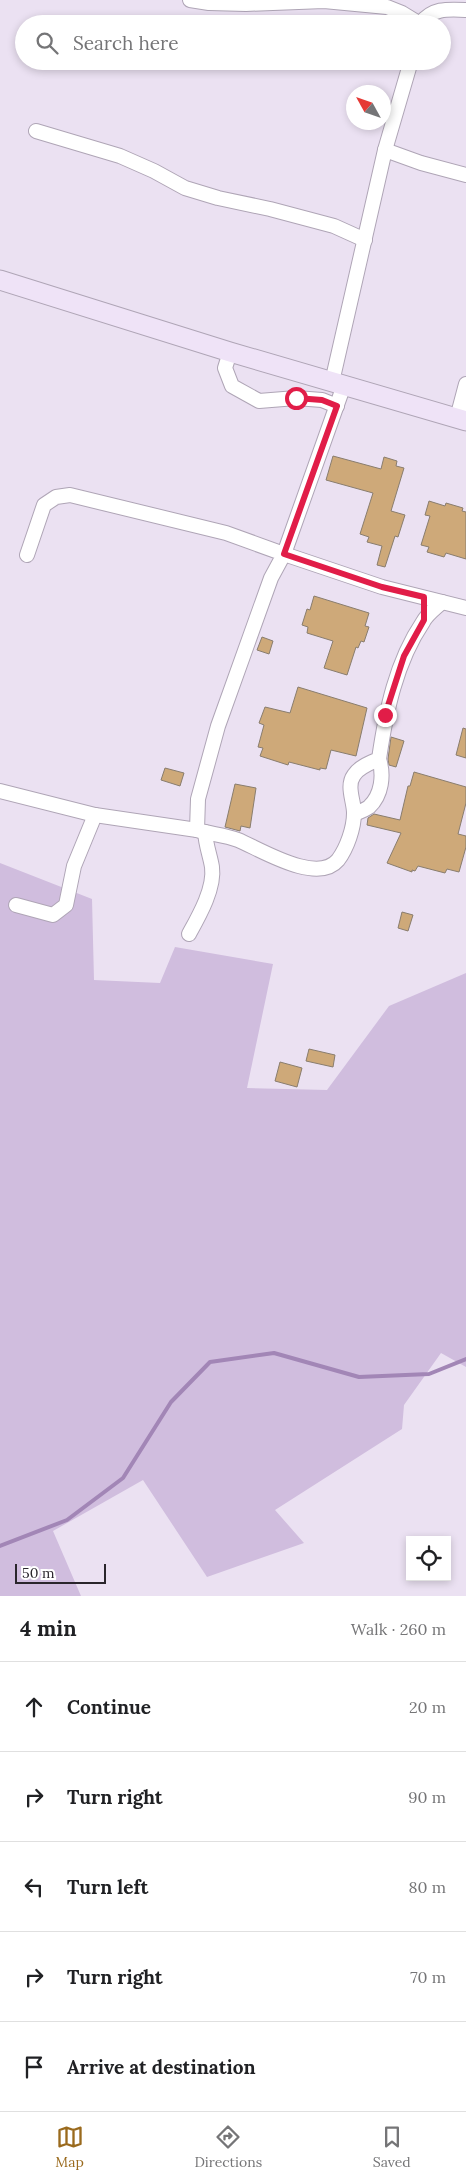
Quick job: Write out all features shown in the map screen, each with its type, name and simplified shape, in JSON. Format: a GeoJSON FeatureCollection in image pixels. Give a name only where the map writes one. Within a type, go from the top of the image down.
{"type":"FeatureCollection","features":[{"type":"Feature","properties":{"kind":"street"},"geometry":{"type":"LineString","coordinates":[[190,0],[209,4],[324,0],[387,7],[405,15]]}},
{"type":"Feature","properties":{"kind":"street"},"geometry":{"type":"LineString","coordinates":[[428,15],[436,10],[466,10]]}},
{"type":"Feature","properties":{"kind":"street"},"geometry":{"type":"LineString","coordinates":[[190,934],[207,900],[212,869],[201,831],[198,798],[218,726],[271,578],[284,554],[337,406],[338,384],[365,240],[385,150],[408,70]]}},
{"type":"Feature","properties":{"kind":"street"},"geometry":{"type":"LineString","coordinates":[[36,131],[120,156],[154,170],[185,188],[334,226],[365,240]]}},
{"type":"Feature","properties":{"kind":"street"},"geometry":{"type":"LineString","coordinates":[[385,150],[420,163],[466,175]]}},
{"type":"Feature","properties":{"kind":"street"},"geometry":{"type":"LineString","coordinates":[[0,280],[230,352],[461,420],[466,384]]}},
{"type":"Feature","properties":{"kind":"street"},"geometry":{"type":"LineString","coordinates":[[230,352],[225,368],[232,386],[259,401],[296,398],[322,400],[337,406]]}},
{"type":"Feature","properties":{"kind":"street"},"geometry":{"type":"LineString","coordinates":[[27,555],[44,505],[56,497],[70,495],[226,533],[382,587],[466,608]]}},
{"type":"Feature","properties":{"kind":"street"},"geometry":{"type":"LineString","coordinates":[[424,597],[424,620]]}},
{"type":"Feature","properties":{"kind":"street"},"geometry":{"type":"LineString","coordinates":[[354,814],[368,808],[377,797],[381,785],[382,768],[379,759],[385,715],[404,656],[424,620],[442,602]]}},
{"type":"Feature","properties":{"kind":"street"},"geometry":{"type":"LineString","coordinates":[[0,791],[95,815],[201,831],[237,840],[267,855],[304,868],[326,866],[337,861],[347,844],[354,814],[350,790],[352,779],[359,769],[379,759]]}},
{"type":"Feature","properties":{"kind":"street"},"geometry":{"type":"LineString","coordinates":[[16,905],[53,915],[66,905],[74,866],[95,815]]}},
{"type":"Feature","properties":{"kind":"shaded area"},"geometry":{"type":"Polygon","coordinates":[[[0,863],[92,899],[94,980],[160,983],[175,947],[273,964],[247,1088],[327,1090],[389,1006],[466,973],[466,1367],[441,1353],[404,1405],[402,1429],[275,1510],[304,1543],[207,1577],[143,1480],[53,1531],[81,1596],[0,1596],[0,863]]]}},
{"type":"Feature","properties":{"kind":"building"},"geometry":{"type":"Polygon","coordinates":[[[333,456],[381,469],[384,457],[397,461],[396,466],[404,468],[391,511],[405,515],[398,537],[395,536],[385,567],[377,565],[382,546],[367,542],[369,537],[360,534],[373,493],[326,480],[333,456]]]}},
{"type":"Feature","properties":{"kind":"building"},"geometry":{"type":"Polygon","coordinates":[[[429,501],[445,506],[446,503],[463,508],[462,511],[466,512],[466,559],[446,553],[444,557],[427,552],[429,547],[421,545],[430,516],[425,515],[429,501]]]}},
{"type":"Feature","properties":{"kind":"building"},"geometry":{"type":"Polygon","coordinates":[[[314,596],[369,613],[365,626],[369,627],[364,642],[361,641],[358,648],[356,647],[347,675],[324,668],[333,641],[307,633],[308,627],[302,625],[307,609],[310,610],[314,596]]]}},
{"type":"Feature","properties":{"kind":"building"},"geometry":{"type":"Polygon","coordinates":[[[262,637],[273,641],[269,654],[257,650],[262,637]]]}},
{"type":"Feature","properties":{"kind":"building"},"geometry":{"type":"Polygon","coordinates":[[[298,687],[367,708],[356,756],[331,750],[326,769],[320,768],[320,770],[289,762],[288,765],[260,756],[263,748],[258,747],[264,725],[259,723],[265,707],[290,713],[298,687]]]}},
{"type":"Feature","properties":{"kind":"building"},"geometry":{"type":"Polygon","coordinates":[[[463,728],[466,729],[466,758],[456,755],[463,728]]]}},
{"type":"Feature","properties":{"kind":"building"},"geometry":{"type":"Polygon","coordinates":[[[391,737],[404,741],[396,767],[389,765],[388,759],[391,737]]]}},
{"type":"Feature","properties":{"kind":"building"},"geometry":{"type":"Polygon","coordinates":[[[165,768],[184,773],[180,786],[161,780],[165,768]]]}},
{"type":"Feature","properties":{"kind":"building"},"geometry":{"type":"Polygon","coordinates":[[[414,772],[466,787],[466,803],[458,834],[466,836],[466,847],[459,872],[447,869],[445,873],[418,866],[412,872],[387,863],[401,833],[367,825],[368,818],[374,814],[400,820],[408,786],[410,786],[414,772]]]}},
{"type":"Feature","properties":{"kind":"building"},"geometry":{"type":"Polygon","coordinates":[[[235,784],[256,788],[250,828],[241,826],[240,831],[225,827],[235,784]]]}},
{"type":"Feature","properties":{"kind":"building"},"geometry":{"type":"Polygon","coordinates":[[[402,912],[413,915],[408,931],[398,928],[402,912]]]}},
{"type":"Feature","properties":{"kind":"building"},"geometry":{"type":"Polygon","coordinates":[[[309,1049],[335,1055],[333,1067],[306,1061],[309,1049]]]}},
{"type":"Feature","properties":{"kind":"building"},"geometry":{"type":"Polygon","coordinates":[[[280,1062],[302,1068],[297,1087],[275,1081],[280,1062]]]}},
{"type":"Feature","properties":{"kind":"waterway"},"geometry":{"type":"LineString","coordinates":[[0,1546],[67,1520],[123,1478],[171,1402],[210,1362],[274,1353],[359,1377],[429,1374],[466,1359]]}},
{"type":"Feature","properties":{"kind":"route"},"geometry":{"type":"LineString","coordinates":[[296,398],[322,400],[337,406],[284,554],[382,587],[424,597],[424,620],[404,656],[385,715]]}}]}
